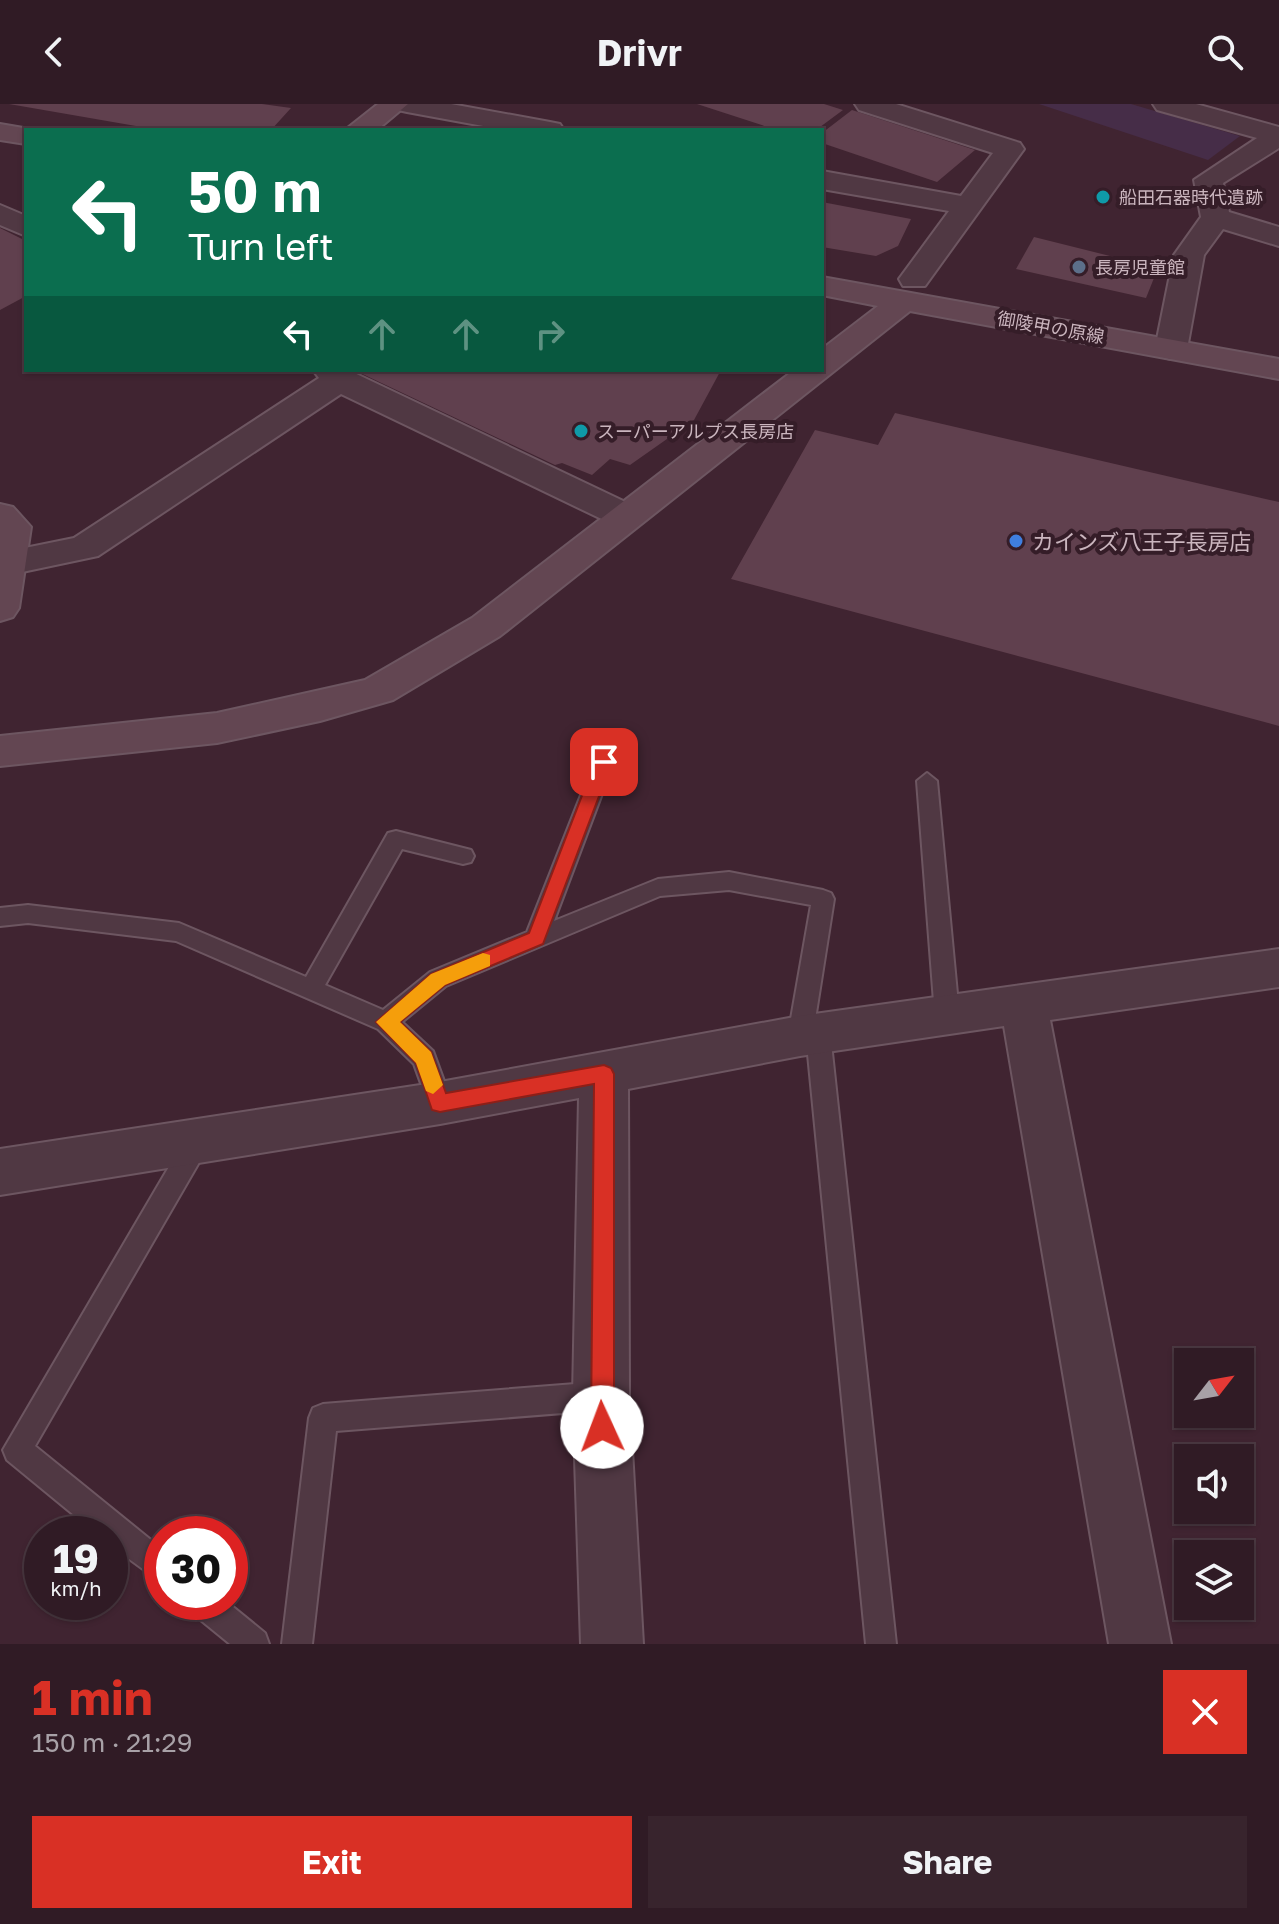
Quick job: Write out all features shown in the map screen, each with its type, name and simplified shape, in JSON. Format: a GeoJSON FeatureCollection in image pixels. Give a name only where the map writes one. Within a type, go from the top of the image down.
{"type":"FeatureCollection","features":[{"type":"Feature","properties":{"kind":"street"},"geometry":{"type":"LineString","coordinates":[[362,128],[395,104]]}},
{"type":"Feature","properties":{"kind":"street"},"geometry":{"type":"LineString","coordinates":[[407,104],[539,128]]}},
{"type":"Feature","properties":{"kind":"street"},"geometry":{"type":"LineString","coordinates":[[824,363],[909,290],[1010,149],[868,104]]}},
{"type":"Feature","properties":{"kind":"street"},"geometry":{"type":"LineString","coordinates":[[1166,104],[1279,135]]}},
{"type":"Feature","properties":{"kind":"street"},"geometry":{"type":"LineString","coordinates":[[0,132],[24,136]]}},
{"type":"Feature","properties":{"kind":"street"},"geometry":{"type":"LineString","coordinates":[[1171,349],[1189,255],[1216,217],[1208,180],[1279,135]]}},
{"type":"Feature","properties":{"kind":"street"},"geometry":{"type":"LineString","coordinates":[[824,180],[968,206]]}},
{"type":"Feature","properties":{"kind":"street"},"geometry":{"type":"LineString","coordinates":[[0,214],[24,226]]}},
{"type":"Feature","properties":{"kind":"street"},"geometry":{"type":"LineString","coordinates":[[1216,217],[1279,237]]}},
{"type":"Feature","properties":{"kind":"street","name":"御陵甲の原線"},"geometry":{"type":"LineString","coordinates":[[824,286],[909,290],[1171,349],[1279,369]]}},
{"type":"Feature","properties":{"kind":"street"},"geometry":{"type":"LineString","coordinates":[[0,751],[217,728],[320,707],[379,690],[486,627],[812,372]]}},
{"type":"Feature","properties":{"kind":"street"},"geometry":{"type":"LineString","coordinates":[[8,563],[85,548],[334,375],[625,516]]}},
{"type":"Feature","properties":{"kind":"street"},"geometry":{"type":"LineString","coordinates":[[0,515],[13,527],[0,608]]}},
{"type":"Feature","properties":{"kind":"street"},"geometry":{"type":"LineString","coordinates":[[0,1172],[196,1144],[440,1103],[809,1035],[1279,968]]}},
{"type":"Feature","properties":{"kind":"street"},"geometry":{"type":"LineString","coordinates":[[1024,1004],[1140,1644]]}},
{"type":"Feature","properties":{"kind":"street"},"geometry":{"type":"LineString","coordinates":[[604,1074],[601,1396],[612,1644]]}},
{"type":"Feature","properties":{"kind":"lane"},"geometry":{"type":"LineString","coordinates":[[536,938],[604,762]]}},
{"type":"Feature","properties":{"kind":"lane"},"geometry":{"type":"LineString","coordinates":[[927,781],[947,1015]]}},
{"type":"Feature","properties":{"kind":"lane"},"geometry":{"type":"LineString","coordinates":[[311,989],[396,839],[463,856]]}},
{"type":"Feature","properties":{"kind":"lane"},"geometry":{"type":"LineString","coordinates":[[386,1022],[438,979],[658,888],[729,881],[823,899],[809,1035],[881,1644]]}},
{"type":"Feature","properties":{"kind":"lane"},"geometry":{"type":"LineString","coordinates":[[0,917],[28,914],[179,932],[386,1022],[424,1058],[440,1103]]}},
{"type":"Feature","properties":{"kind":"lane"},"geometry":{"type":"LineString","coordinates":[[144,1553],[17,1450],[196,1144]]}},
{"type":"Feature","properties":{"kind":"lane"},"geometry":{"type":"LineString","coordinates":[[297,1644],[323,1418],[601,1396]]}},
{"type":"Feature","properties":{"kind":"lane"},"geometry":{"type":"LineString","coordinates":[[225,1620],[254,1644]]}},
{"type":"Feature","properties":{"kind":"shaded area"},"geometry":{"type":"Polygon","coordinates":[[[1039,104],[1131,104],[1240,136],[1208,160],[1039,104]]]}},
{"type":"Feature","properties":{"kind":"building"},"geometry":{"type":"Polygon","coordinates":[[[9,104],[262,104],[291,108],[273,128],[147,128],[9,104]]]}},
{"type":"Feature","properties":{"kind":"building"},"geometry":{"type":"Polygon","coordinates":[[[697,104],[824,104],[843,110],[819,128],[771,128],[697,104]]]}},
{"type":"Feature","properties":{"kind":"building"},"geometry":{"type":"Polygon","coordinates":[[[852,110],[975,150],[937,182],[824,144],[824,131],[852,110]]]}},
{"type":"Feature","properties":{"kind":"building"},"geometry":{"type":"Polygon","coordinates":[[[824,202],[911,219],[898,246],[876,256],[824,247],[824,202]]]}},
{"type":"Feature","properties":{"kind":"building"},"geometry":{"type":"Polygon","coordinates":[[[0,228],[24,240],[24,297],[0,310],[0,228]]]}},
{"type":"Feature","properties":{"kind":"building"},"geometry":{"type":"Polygon","coordinates":[[[1034,237],[1158,268],[1146,298],[1016,269],[1034,237]]]}},
{"type":"Feature","properties":{"kind":"building","name":"スーパーアルプス長房店"},"geometry":{"type":"Polygon","coordinates":[[[358,372],[720,372],[694,420],[630,465],[610,459],[592,475],[562,463],[555,465],[358,372]]]}},
{"type":"Feature","properties":{"kind":"building","name":"カインズ八王子長房店"},"geometry":{"type":"Polygon","coordinates":[[[895,413],[1279,502],[1279,726],[731,579],[815,430],[878,445],[895,413]]]}},
{"type":"Feature","properties":{"kind":"slow traffic"},"geometry":{"type":"LineString","coordinates":[[433,1085],[424,1058],[386,1022],[438,979],[483,960]]}},
{"type":"Feature","properties":{"kind":"place","name":"船田石器時代遺跡"},"geometry":{"type":"Point","coordinates":[1103,197]}},
{"type":"Feature","properties":{"kind":"place","name":"長房児童館"},"geometry":{"type":"Point","coordinates":[1079,267]}},
{"type":"Feature","properties":{"kind":"place","name":"スーパーアルプス長房店"},"geometry":{"type":"Point","coordinates":[581,431]}},
{"type":"Feature","properties":{"kind":"place","name":"カインズ八王子長房店"},"geometry":{"type":"Point","coordinates":[1016,541]}},
{"type":"Feature","properties":{"kind":"route"},"geometry":{"type":"LineString","coordinates":[[602,1427],[604,1074],[440,1103],[424,1058],[386,1022],[438,979],[536,938],[604,762]]}}]}
